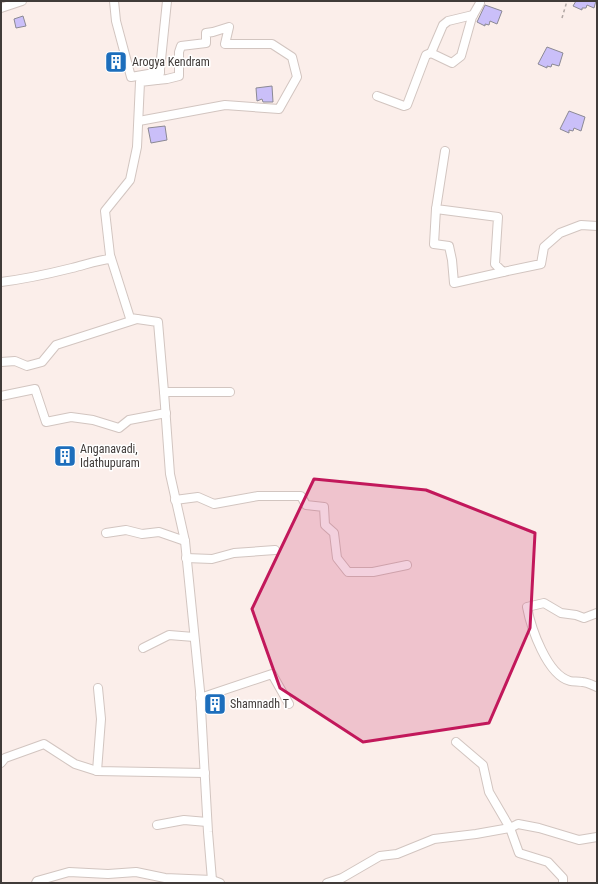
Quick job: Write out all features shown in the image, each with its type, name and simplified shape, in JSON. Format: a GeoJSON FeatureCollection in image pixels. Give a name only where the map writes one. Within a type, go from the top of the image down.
{"type":"FeatureCollection","features":[{"type":"Feature","properties":{"kind":"street"},"geometry":{"type":"LineString","coordinates":[[1,8],[22,1]]}},
{"type":"Feature","properties":{"kind":"street"},"geometry":{"type":"LineString","coordinates":[[114,1],[116,20],[131,77],[158,76],[167,79],[179,76],[179,52],[181,46],[206,43],[206,32],[213,32],[229,27],[225,44],[272,44],[292,57],[297,77],[279,109],[225,105],[139,121]]}},
{"type":"Feature","properties":{"kind":"street"},"geometry":{"type":"LineString","coordinates":[[158,76],[167,1]]}},
{"type":"Feature","properties":{"kind":"street"},"geometry":{"type":"LineString","coordinates":[[431,53],[452,63],[461,56],[473,15],[480,4],[480,1]]}},
{"type":"Feature","properties":{"kind":"street"},"geometry":{"type":"LineString","coordinates":[[377,96],[404,106],[407,105],[426,55],[431,53],[443,25],[448,21],[473,15]]}},
{"type":"Feature","properties":{"kind":"street"},"geometry":{"type":"LineString","coordinates":[[158,76],[140,82],[137,147],[130,180],[105,211],[111,259],[130,318],[158,322],[170,474],[184,541],[200,698],[212,880]]}},
{"type":"Feature","properties":{"kind":"street"},"geometry":{"type":"LineString","coordinates":[[445,151],[436,209],[434,244],[449,246],[454,282],[540,264],[544,247],[560,233],[581,224],[597,226]]}},
{"type":"Feature","properties":{"kind":"street"},"geometry":{"type":"LineString","coordinates":[[436,209],[498,217],[495,264],[503,272]]}},
{"type":"Feature","properties":{"kind":"street"},"geometry":{"type":"LineString","coordinates":[[1,282],[74,267],[84,263],[111,259]]}},
{"type":"Feature","properties":{"kind":"street"},"geometry":{"type":"LineString","coordinates":[[1,362],[15,361],[27,366],[42,362],[56,345],[138,319]]}},
{"type":"Feature","properties":{"kind":"street"},"geometry":{"type":"LineString","coordinates":[[1,396],[35,389],[46,422],[71,416],[93,420],[119,428],[129,420],[166,413]]}},
{"type":"Feature","properties":{"kind":"street"},"geometry":{"type":"LineString","coordinates":[[164,392],[230,392]]}},
{"type":"Feature","properties":{"kind":"street"},"geometry":{"type":"LineString","coordinates":[[175,500],[198,497],[214,504],[258,496],[301,496],[306,505],[324,507],[324,525],[334,533],[337,558],[348,572],[374,572],[408,565]]}},
{"type":"Feature","properties":{"kind":"street"},"geometry":{"type":"LineString","coordinates":[[106,532],[126,530],[142,534],[159,532],[184,541]]}},
{"type":"Feature","properties":{"kind":"street"},"geometry":{"type":"LineString","coordinates":[[186,558],[212,559],[234,553],[275,550]]}},
{"type":"Feature","properties":{"kind":"street"},"geometry":{"type":"LineString","coordinates":[[597,613],[584,618],[576,615],[561,613],[544,603],[527,607],[530,622],[538,642],[556,672],[569,681],[584,682],[597,687]]}},
{"type":"Feature","properties":{"kind":"street"},"geometry":{"type":"LineString","coordinates":[[143,648],[169,635],[194,637]]}},
{"type":"Feature","properties":{"kind":"street"},"geometry":{"type":"LineString","coordinates":[[200,698],[272,674],[289,704]]}},
{"type":"Feature","properties":{"kind":"street"},"geometry":{"type":"LineString","coordinates":[[97,771],[100,719],[98,688]]}},
{"type":"Feature","properties":{"kind":"street"},"geometry":{"type":"LineString","coordinates":[[456,742],[483,765],[488,792],[510,828],[519,853],[548,862],[563,878],[563,883]]}},
{"type":"Feature","properties":{"kind":"street"},"geometry":{"type":"LineString","coordinates":[[1,763],[5,758],[44,744],[75,764],[97,771],[205,773]]}},
{"type":"Feature","properties":{"kind":"street"},"geometry":{"type":"LineString","coordinates":[[157,825],[184,820],[207,822]]}},
{"type":"Feature","properties":{"kind":"street"},"geometry":{"type":"LineString","coordinates":[[327,883],[342,878],[380,856],[398,854],[434,839],[510,828],[518,824],[539,828],[579,840],[597,837]]}},
{"type":"Feature","properties":{"kind":"street"},"geometry":{"type":"LineString","coordinates":[[36,883],[37,881],[69,872],[108,874],[136,872],[153,879],[165,878],[212,880],[220,883]]}},
{"type":"Feature","properties":{"kind":"path"},"geometry":{"type":"LineString","coordinates":[[562,18],[567,1]]}},
{"type":"Feature","properties":{"kind":"highlighted area"},"geometry":{"type":"Polygon","coordinates":[[[314,479],[426,490],[535,533],[530,628],[489,723],[363,742],[280,688],[252,609],[314,479]]]}},
{"type":"Feature","properties":{"kind":"building"},"geometry":{"type":"Polygon","coordinates":[[[576,1],[596,1],[594,8],[587,5],[586,8],[582,8],[582,10],[573,6],[576,1]]]}},
{"type":"Feature","properties":{"kind":"building"},"geometry":{"type":"Polygon","coordinates":[[[485,5],[502,11],[497,24],[490,21],[489,25],[485,24],[485,26],[477,22],[485,5]]]}},
{"type":"Feature","properties":{"kind":"building"},"geometry":{"type":"Polygon","coordinates":[[[23,16],[26,26],[16,28],[14,19],[23,16]]]}},
{"type":"Feature","properties":{"kind":"building"},"geometry":{"type":"Polygon","coordinates":[[[547,47],[563,53],[559,66],[552,64],[551,67],[547,66],[547,68],[538,64],[547,47]]]}},
{"type":"Feature","properties":{"kind":"building"},"geometry":{"type":"Polygon","coordinates":[[[272,86],[273,102],[263,102],[262,99],[257,101],[256,88],[272,86]]]}},
{"type":"Feature","properties":{"kind":"building"},"geometry":{"type":"Polygon","coordinates":[[[569,111],[585,117],[581,131],[574,128],[573,131],[569,130],[569,133],[560,129],[569,111]]]}},
{"type":"Feature","properties":{"kind":"building"},"geometry":{"type":"Polygon","coordinates":[[[165,126],[167,140],[151,143],[148,128],[165,126]]]}},
{"type":"Feature","properties":{"kind":"building","name":"Anganavadi, Idathupuram"},"geometry":{"type":"Polygon","coordinates":[[[66,449],[71,455],[65,462],[59,456],[66,449]]]}},
{"type":"Feature","properties":{"kind":"building","name":"Shamnadh T"},"geometry":{"type":"Polygon","coordinates":[[[220,697],[222,706],[210,708],[209,701],[220,697]]]}},
{"type":"Feature","properties":{"kind":"place","name":"Arogya Kendram"},"geometry":{"type":"Point","coordinates":[116,62]}},
{"type":"Feature","properties":{"kind":"place","name":"Anganavadi, Idathupuram"},"geometry":{"type":"Point","coordinates":[65,456]}},
{"type":"Feature","properties":{"kind":"place","name":"Shamnadh T"},"geometry":{"type":"Point","coordinates":[215,704]}}]}
